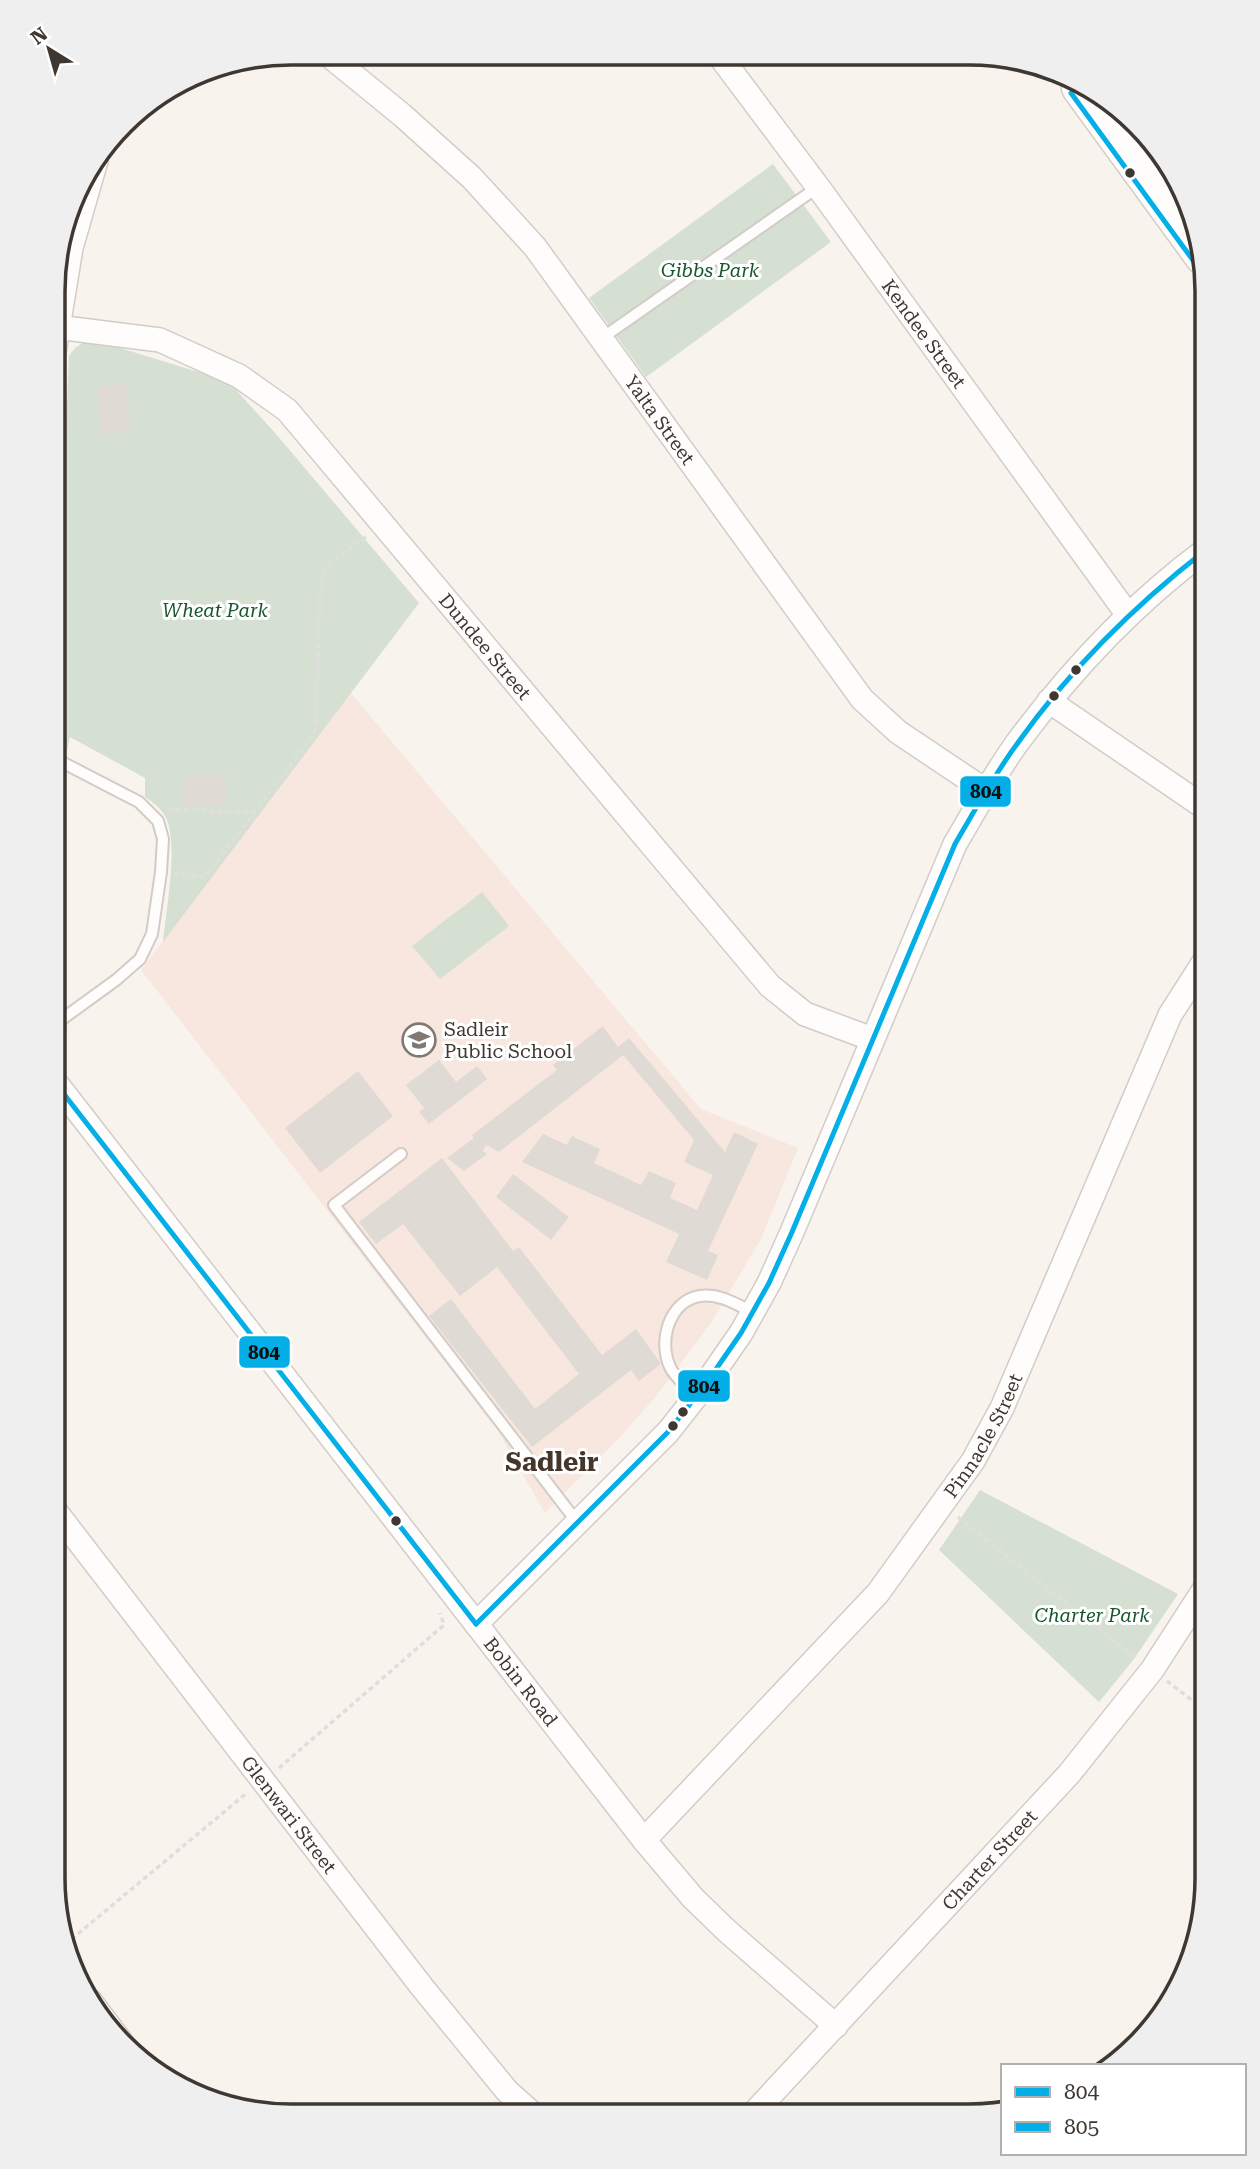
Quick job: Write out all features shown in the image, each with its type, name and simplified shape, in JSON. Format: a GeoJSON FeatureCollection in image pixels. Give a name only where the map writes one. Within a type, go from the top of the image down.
{"type":"FeatureCollection","features":[{"type":"Feature","properties":{"kind":"street","name":"Yalta Street"},"geometry":{"type":"LineString","coordinates":[[341,65],[472,178],[535,247],[862,699],[898,732],[986,791]]}},
{"type":"Feature","properties":{"kind":"street","name":"Kendee Street"},"geometry":{"type":"LineString","coordinates":[[726,65],[1128,615]]}},
{"type":"Feature","properties":{"kind":"street"},"geometry":{"type":"LineString","coordinates":[[1085,97],[1187,233]]}},
{"type":"Feature","properties":{"kind":"street"},"geometry":{"type":"LineString","coordinates":[[66,276],[86,196]]}},
{"type":"Feature","properties":{"kind":"street","name":"Dundee Street"},"geometry":{"type":"LineString","coordinates":[[65,328],[160,340],[239,376],[287,410],[770,986],[805,1014],[872,1039]]}},
{"type":"Feature","properties":{"kind":"street"},"geometry":{"type":"LineString","coordinates":[[476,1624],[668,1432],[741,1333],[769,1283],[792,1232],[955,844],[986,791],[1016,745],[1072,673],[1128,615],[1195,559]]}},
{"type":"Feature","properties":{"kind":"street"},"geometry":{"type":"LineString","coordinates":[[1049,701],[1195,801]]}},
{"type":"Feature","properties":{"kind":"street","name":"Pinnacle Street"},"geometry":{"type":"LineString","coordinates":[[644,1840],[878,1593],[973,1461],[1002,1408],[1170,1015],[1195,976]]}},
{"type":"Feature","properties":{"kind":"street","name":"Bobin Road"},"geometry":{"type":"LineString","coordinates":[[65,1093],[644,1840],[693,1898],[836,2026]]}},
{"type":"Feature","properties":{"kind":"street","name":"Glenwari Street"},"geometry":{"type":"LineString","coordinates":[[65,1524],[422,1987],[508,2091],[522,2104]]}},
{"type":"Feature","properties":{"kind":"street","name":"Charter Street"},"geometry":{"type":"LineString","coordinates":[[762,2104],[1069,1774],[1152,1670],[1195,1604]]}},
{"type":"Feature","properties":{"kind":"lane"},"geometry":{"type":"LineString","coordinates":[[602,338],[818,187]]}},
{"type":"Feature","properties":{"kind":"lane"},"geometry":{"type":"LineString","coordinates":[[65,764],[139,802],[158,821],[163,839],[152,934],[140,959],[65,1017]]}},
{"type":"Feature","properties":{"kind":"lane"},"geometry":{"type":"LineString","coordinates":[[401,1154],[334,1205],[577,1522]]}},
{"type":"Feature","properties":{"kind":"lane"},"geometry":{"type":"LineString","coordinates":[[696,1396],[671,1370],[665,1344],[669,1321],[684,1302],[701,1296],[723,1297],[752,1312]]}},
{"type":"Feature","properties":{"kind":"path"},"geometry":{"type":"LineString","coordinates":[[161,872],[205,877],[315,733],[321,576],[328,564],[383,524]]}},
{"type":"Feature","properties":{"kind":"path"},"geometry":{"type":"LineString","coordinates":[[152,814],[164,809],[254,813]]}},
{"type":"Feature","properties":{"kind":"path"},"geometry":{"type":"LineString","coordinates":[[954,1513],[1137,1658]]}},
{"type":"Feature","properties":{"kind":"path"},"geometry":{"type":"LineString","coordinates":[[276,1776],[278,1769],[444,1625],[439,1609]]}},
{"type":"Feature","properties":{"kind":"path"},"geometry":{"type":"LineString","coordinates":[[1162,1678],[1195,1703]]}},
{"type":"Feature","properties":{"kind":"path"},"geometry":{"type":"LineString","coordinates":[[73,1938],[239,1799],[248,1792],[256,1792]]}},
{"type":"Feature","properties":{"kind":"shaded area","name":"Sadleir Public School"},"geometry":{"type":"Polygon","coordinates":[[[350,692],[701,1109],[798,1148],[761,1239],[711,1323],[657,1395],[623,1434],[545,1513],[497,1430],[141,970],[350,692]]]}},
{"type":"Feature","properties":{"kind":"green space","name":"Gibbs Park"},"geometry":{"type":"Polygon","coordinates":[[[773,164],[831,242],[646,377],[589,298],[773,164]]]}},
{"type":"Feature","properties":{"kind":"green space","name":"Wheat Park"},"geometry":{"type":"Polygon","coordinates":[[[94,340],[228,381],[419,603],[163,942],[171,863],[167,820],[155,804],[145,797],[145,778],[70,737],[65,754],[65,446],[69,356],[74,349],[94,340]]]}},
{"type":"Feature","properties":{"kind":"green space"},"geometry":{"type":"Polygon","coordinates":[[[482,892],[509,926],[440,979],[412,946],[482,892]]]}},
{"type":"Feature","properties":{"kind":"green space","name":"Charter Park"},"geometry":{"type":"Polygon","coordinates":[[[980,1490],[1178,1594],[1134,1659],[1099,1702],[939,1550],[980,1490]]]}},
{"type":"Feature","properties":{"kind":"building"},"geometry":{"type":"Polygon","coordinates":[[[128,384],[129,432],[100,433],[98,386],[128,384]]]}},
{"type":"Feature","properties":{"kind":"building"},"geometry":{"type":"Polygon","coordinates":[[[183,775],[225,775],[225,806],[183,805],[183,775]]]}},
{"type":"Feature","properties":{"kind":"building"},"geometry":{"type":"Polygon","coordinates":[[[603,1026],[618,1047],[629,1038],[725,1152],[734,1132],[758,1144],[708,1251],[718,1255],[707,1280],[666,1262],[679,1234],[522,1162],[543,1134],[567,1145],[572,1136],[600,1149],[594,1163],[641,1185],[649,1171],[676,1183],[670,1198],[697,1210],[713,1175],[684,1162],[694,1140],[623,1055],[499,1152],[486,1145],[483,1151],[487,1154],[464,1171],[447,1158],[474,1138],[472,1135],[557,1070],[553,1065],[603,1026]]]}},
{"type":"Feature","properties":{"kind":"building"},"geometry":{"type":"Polygon","coordinates":[[[439,1060],[456,1082],[477,1066],[487,1079],[429,1124],[419,1112],[424,1108],[406,1085],[439,1060]]]}},
{"type":"Feature","properties":{"kind":"building"},"geometry":{"type":"Polygon","coordinates":[[[358,1071],[393,1116],[320,1173],[285,1128],[358,1071]]]}},
{"type":"Feature","properties":{"kind":"building"},"geometry":{"type":"Polygon","coordinates":[[[442,1158],[513,1251],[519,1247],[602,1355],[636,1329],[661,1364],[639,1381],[631,1370],[532,1447],[429,1316],[451,1299],[535,1409],[579,1374],[497,1267],[460,1296],[403,1224],[376,1244],[359,1222],[442,1158]]]}},
{"type":"Feature","properties":{"kind":"building"},"geometry":{"type":"Polygon","coordinates":[[[513,1174],[569,1217],[551,1240],[496,1197],[513,1174]]]}},
{"type":"Feature","properties":{"kind":"transit line","name":"805"},"geometry":{"type":"LineString","coordinates":[[1071,93],[1193,260]]}},
{"type":"Feature","properties":{"kind":"transit line","name":"804"},"geometry":{"type":"LineString","coordinates":[[476,1624],[668,1432],[741,1333],[769,1283],[792,1232],[955,844],[985,793],[1037,716],[1105,639],[1195,558]]}},
{"type":"Feature","properties":{"kind":"transit line","name":"804"},"geometry":{"type":"LineString","coordinates":[[65,1095],[476,1624]]}},
{"type":"Feature","properties":{"kind":"place","name":"Sadleir Public School"},"geometry":{"type":"Point","coordinates":[419,1040]}},
{"type":"Feature","properties":{"kind":"district","name":"Sadleir"},"geometry":{"type":"Point","coordinates":[552,1462]}}]}
